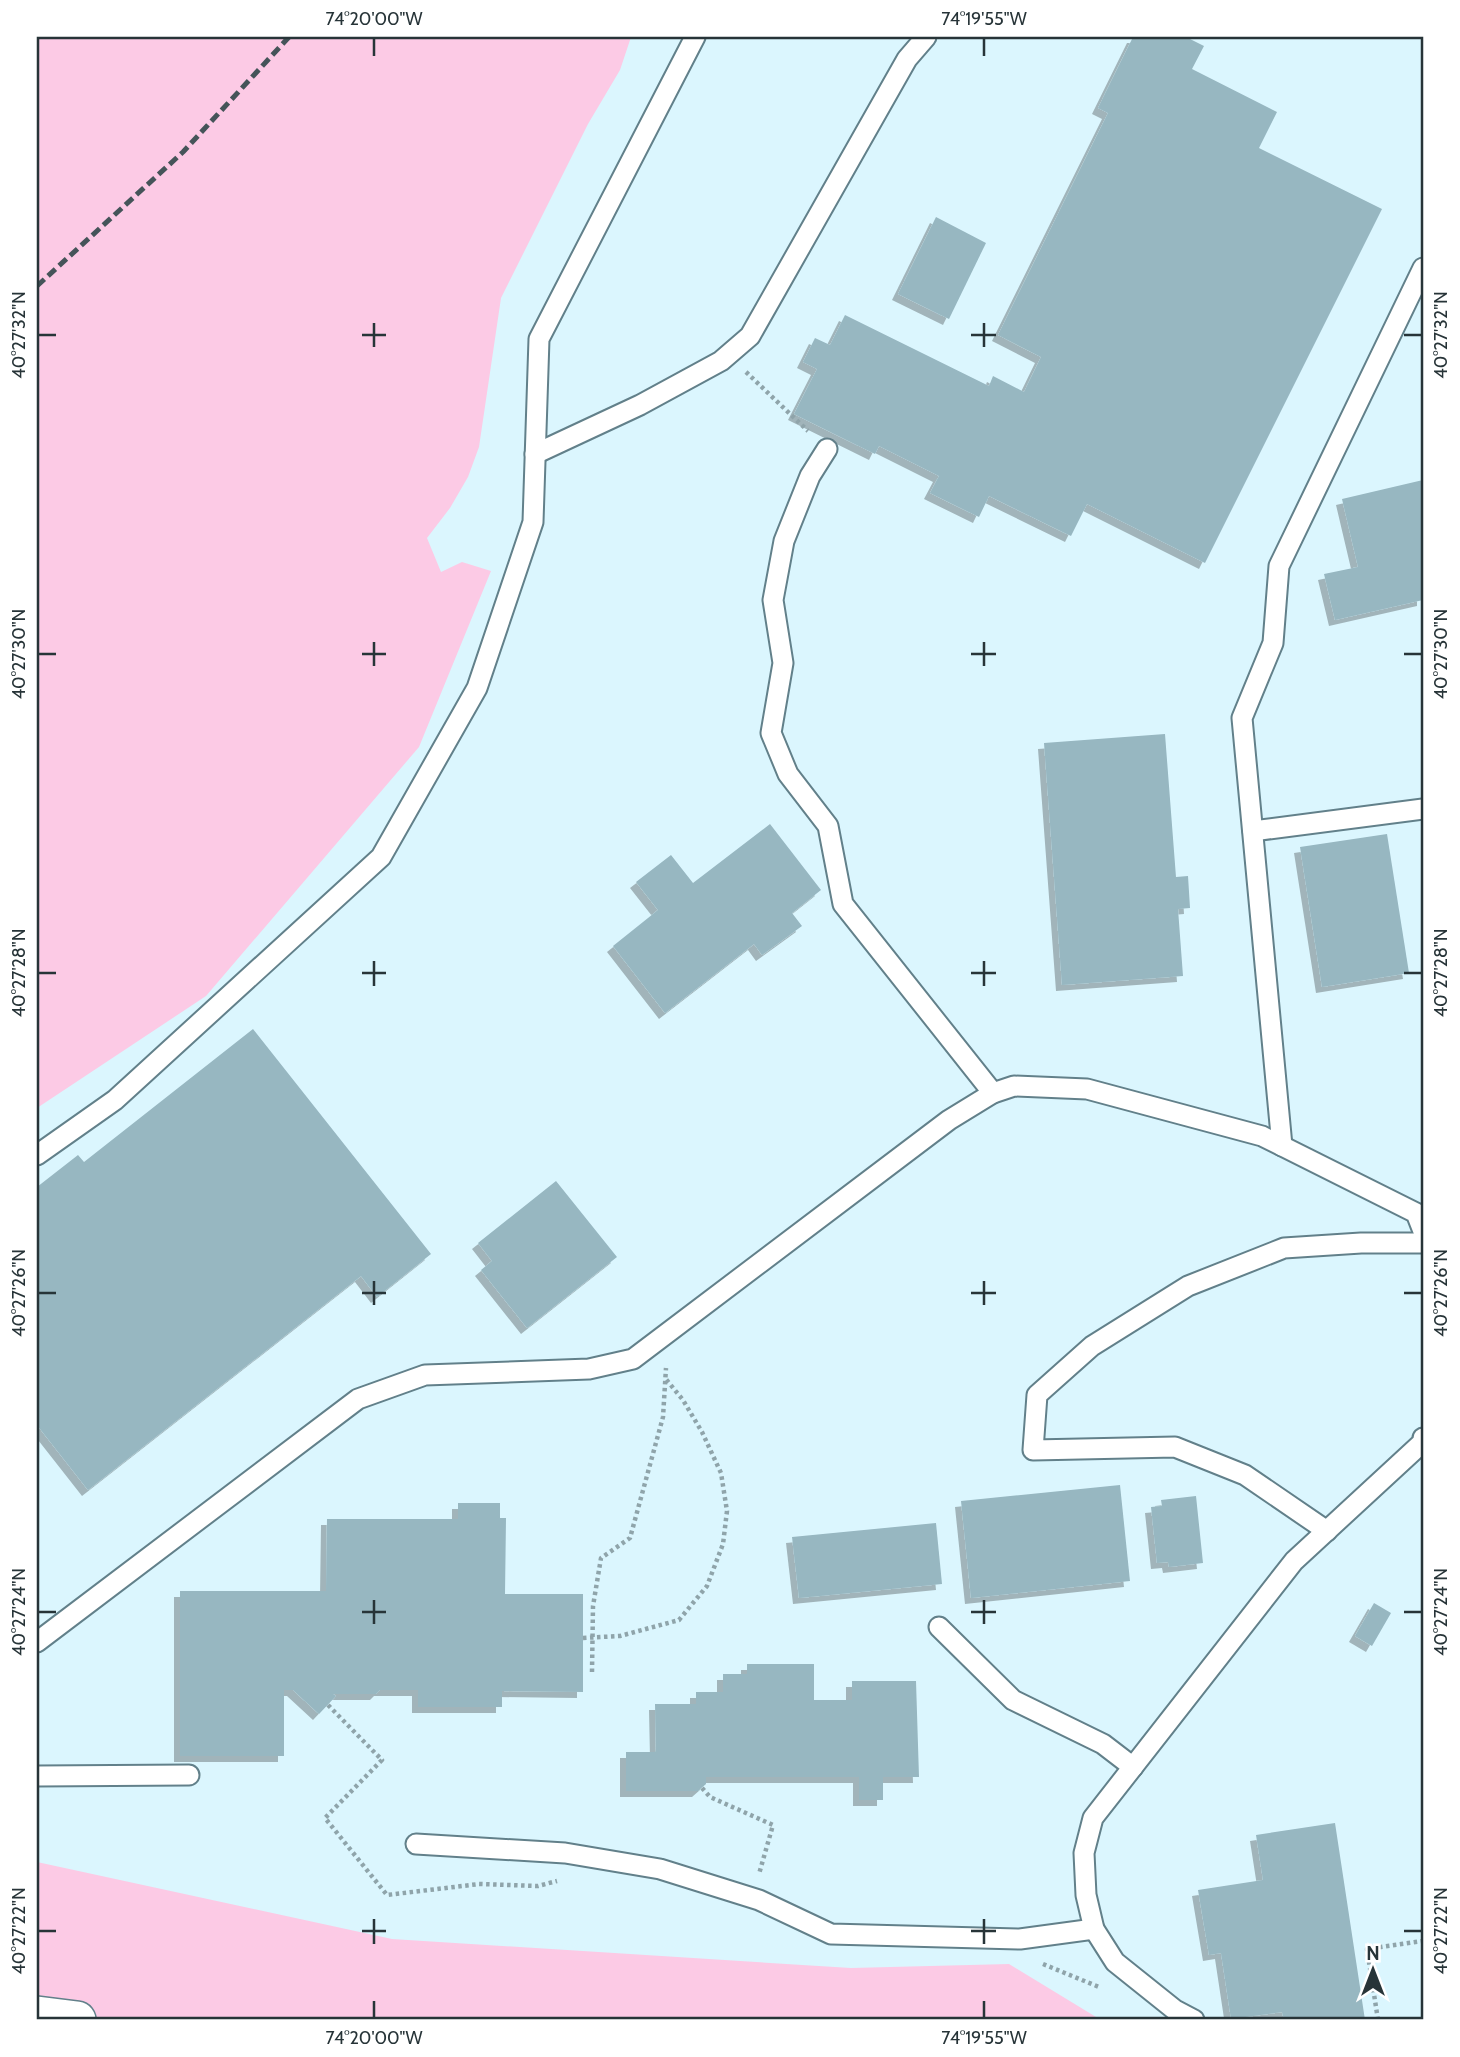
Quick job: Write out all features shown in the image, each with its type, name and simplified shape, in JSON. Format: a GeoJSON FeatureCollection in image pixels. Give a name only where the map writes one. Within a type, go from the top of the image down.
{"type":"FeatureCollection","features":[{"type":"Feature","properties":{"kind":"street"},"geometry":{"type":"LineString","coordinates":[[37,2015],[77,2020]]}},
{"type":"Feature","properties":{"kind":"lane"},"geometry":{"type":"LineString","coordinates":[[37,1155],[115,1100],[380,857],[477,688],[533,522],[539,339],[695,37]]}},
{"type":"Feature","properties":{"kind":"lane"},"geometry":{"type":"LineString","coordinates":[[535,454],[640,405],[727,355],[750,336],[907,59],[926,37]]}},
{"type":"Feature","properties":{"kind":"lane"},"geometry":{"type":"LineString","coordinates":[[1282,1146],[1241,718],[1273,643],[1279,566],[1423,268]]}},
{"type":"Feature","properties":{"kind":"lane"},"geometry":{"type":"LineString","coordinates":[[827,449],[810,475],[784,541],[774,600],[783,663],[771,733],[788,774],[828,826],[843,904],[993,1093]]}},
{"type":"Feature","properties":{"kind":"lane"},"geometry":{"type":"LineString","coordinates":[[1252,831],[1423,809]]}},
{"type":"Feature","properties":{"kind":"lane"},"geometry":{"type":"LineString","coordinates":[[37,1642],[358,1399],[425,1375],[589,1369],[632,1359],[949,1120],[993,1093],[1014,1086],[1087,1089],[1262,1136],[1421,1219]]}},
{"type":"Feature","properties":{"kind":"lane"},"geometry":{"type":"LineString","coordinates":[[1327,1531],[1245,1475],[1175,1447],[1033,1450],[1037,1395],[1092,1346],[1188,1286],[1284,1248],[1361,1243],[1423,1243]]}},
{"type":"Feature","properties":{"kind":"lane"},"geometry":{"type":"LineString","coordinates":[[1194,2020],[1175,2010],[1115,1962],[1094,1929],[1086,1895],[1084,1853],[1093,1818],[1294,1561],[1423,1442],[1423,1438]]}},
{"type":"Feature","properties":{"kind":"lane"},"geometry":{"type":"LineString","coordinates":[[939,1628],[1013,1700],[1103,1744],[1133,1766]]}},
{"type":"Feature","properties":{"kind":"lane"},"geometry":{"type":"LineString","coordinates":[[37,1776],[189,1774]]}},
{"type":"Feature","properties":{"kind":"lane"},"geometry":{"type":"LineString","coordinates":[[416,1844],[565,1853],[660,1869],[759,1900],[831,1934],[1020,1939],[1094,1929]]}},
{"type":"Feature","properties":{"kind":"path"},"geometry":{"type":"LineString","coordinates":[[727,355],[827,449]]}},
{"type":"Feature","properties":{"kind":"path"},"geometry":{"type":"LineString","coordinates":[[592,1672],[593,1606],[601,1558],[630,1538],[663,1417],[668,1332]]}},
{"type":"Feature","properties":{"kind":"path"},"geometry":{"type":"LineString","coordinates":[[583,1638],[620,1636],[679,1620],[707,1586],[723,1544],[727,1511],[721,1473],[702,1432],[666,1378]]}},
{"type":"Feature","properties":{"kind":"path"},"geometry":{"type":"LineString","coordinates":[[702,1788],[710,1797],[773,1825],[758,1879]]}},
{"type":"Feature","properties":{"kind":"path"},"geometry":{"type":"LineString","coordinates":[[1378,2020],[1367,1949],[1423,1941]]}},
{"type":"Feature","properties":{"kind":"shaded area"},"geometry":{"type":"Polygon","coordinates":[[[37,37],[631,37],[620,70],[588,124],[501,298],[479,447],[468,477],[450,508],[427,538],[441,572],[462,562],[491,571],[419,747],[206,996],[37,1108],[37,37]]]}},
{"type":"Feature","properties":{"kind":"shaded area"},"geometry":{"type":"Polygon","coordinates":[[[37,1862],[392,1939],[851,1968],[1009,1964],[1101,2020],[77,2020],[37,2015],[37,1862]]]}},
{"type":"Feature","properties":{"kind":"building"},"geometry":{"type":"Polygon","coordinates":[[[1133,37],[1186,37],[1204,46],[1192,69],[1277,112],[1259,148],[1382,209],[1205,563],[1087,504],[1071,536],[989,496],[979,517],[930,493],[939,476],[879,446],[875,454],[794,414],[817,369],[803,362],[815,338],[830,345],[845,315],[989,386],[993,376],[1024,392],[1041,357],[998,335],[1108,113],[1098,108],[1133,37]]]}},
{"type":"Feature","properties":{"kind":"building"},"geometry":{"type":"Polygon","coordinates":[[[936,217],[986,243],[949,319],[898,294],[936,217]]]}},
{"type":"Feature","properties":{"kind":"building"},"geometry":{"type":"Polygon","coordinates":[[[1423,480],[1423,600],[1335,620],[1324,574],[1358,567],[1342,499],[1423,480]]]}},
{"type":"Feature","properties":{"kind":"building"},"geometry":{"type":"Polygon","coordinates":[[[1165,734],[1176,877],[1188,876],[1190,908],[1178,909],[1183,976],[1062,985],[1044,743],[1165,734]]]}},
{"type":"Feature","properties":{"kind":"building"},"geometry":{"type":"Polygon","coordinates":[[[770,824],[821,890],[792,913],[802,926],[762,955],[754,944],[665,1013],[613,946],[658,910],[636,882],[671,855],[693,883],[770,824]]]}},
{"type":"Feature","properties":{"kind":"building"},"geometry":{"type":"Polygon","coordinates":[[[1387,834],[1409,973],[1322,987],[1300,847],[1387,834]]]}},
{"type":"Feature","properties":{"kind":"building"},"geometry":{"type":"Polygon","coordinates":[[[253,1029],[431,1254],[377,1297],[361,1276],[88,1490],[37,1425],[37,1187],[78,1155],[84,1162],[253,1029]]]}},
{"type":"Feature","properties":{"kind":"building"},"geometry":{"type":"Polygon","coordinates":[[[556,1181],[617,1257],[527,1328],[481,1270],[492,1261],[478,1243],[556,1181]]]}},
{"type":"Feature","properties":{"kind":"building"},"geometry":{"type":"Polygon","coordinates":[[[1120,1485],[1130,1581],[971,1598],[961,1501],[1120,1485]]]}},
{"type":"Feature","properties":{"kind":"building"},"geometry":{"type":"Polygon","coordinates":[[[1196,1496],[1203,1563],[1169,1567],[1168,1562],[1157,1563],[1151,1507],[1162,1506],[1161,1500],[1196,1496]]]}},
{"type":"Feature","properties":{"kind":"building"},"geometry":{"type":"Polygon","coordinates":[[[458,1503],[500,1503],[500,1518],[506,1518],[505,1594],[583,1594],[583,1692],[502,1691],[502,1707],[418,1707],[418,1690],[380,1690],[376,1694],[333,1694],[336,1696],[319,1714],[293,1690],[284,1690],[284,1756],[180,1756],[180,1591],[326,1591],[327,1519],[458,1519],[458,1503]]]}},
{"type":"Feature","properties":{"kind":"building"},"geometry":{"type":"Polygon","coordinates":[[[936,1523],[942,1584],[799,1598],[792,1537],[936,1523]]]}},
{"type":"Feature","properties":{"kind":"building"},"geometry":{"type":"Polygon","coordinates":[[[1374,1603],[1391,1613],[1372,1646],[1355,1636],[1374,1603]]]}},
{"type":"Feature","properties":{"kind":"building"},"geometry":{"type":"Polygon","coordinates":[[[747,1664],[814,1664],[814,1700],[852,1700],[852,1681],[916,1681],[919,1777],[883,1777],[883,1800],[859,1800],[859,1777],[706,1777],[706,1784],[698,1791],[626,1791],[626,1752],[656,1752],[655,1704],[696,1704],[696,1692],[723,1692],[723,1674],[747,1674],[747,1664]]]}},
{"type":"Feature","properties":{"kind":"building"},"geometry":{"type":"Polygon","coordinates":[[[1335,1823],[1365,2020],[1284,2020],[1282,2012],[1231,2019],[1221,1953],[1209,1955],[1198,1890],[1263,1880],[1256,1835],[1335,1823]]]}},
{"type":"Feature","properties":{"kind":"railway"},"geometry":{"type":"LineString","coordinates":[[37,286],[183,152],[289,37]]}}]}
